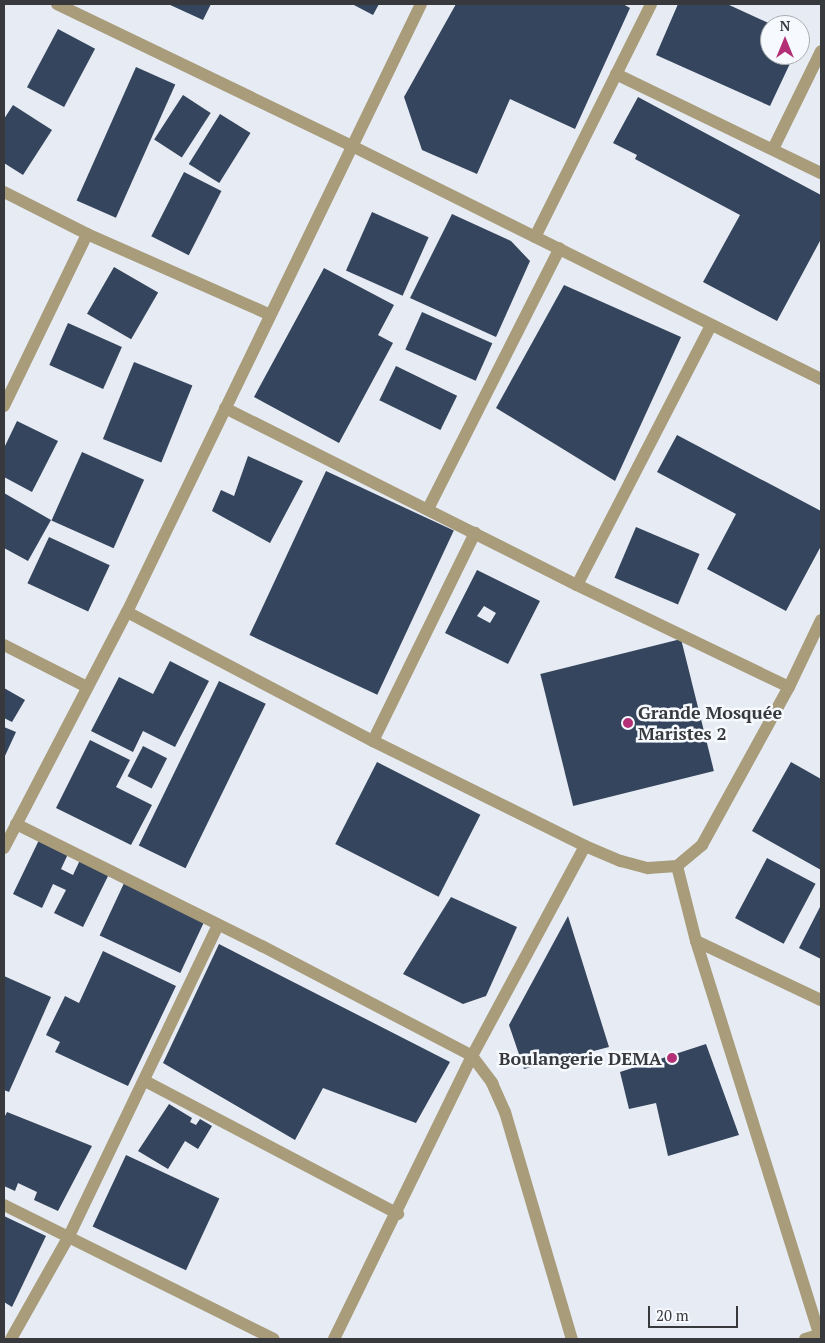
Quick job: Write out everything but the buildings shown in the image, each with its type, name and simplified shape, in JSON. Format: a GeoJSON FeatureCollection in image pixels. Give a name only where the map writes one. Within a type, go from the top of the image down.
{"type":"FeatureCollection","features":[{"type":"Feature","properties":{"kind":"street"},"geometry":{"type":"LineString","coordinates":[[57,4],[560,248],[710,326],[821,379]]}},
{"type":"Feature","properties":{"kind":"street"},"geometry":{"type":"LineString","coordinates":[[4,848],[86,686],[127,612],[268,314],[421,4]]}},
{"type":"Feature","properties":{"kind":"street"},"geometry":{"type":"LineString","coordinates":[[535,237],[651,4]]}},
{"type":"Feature","properties":{"kind":"street"},"geometry":{"type":"LineString","coordinates":[[773,149],[821,51]]}},
{"type":"Feature","properties":{"kind":"street"},"geometry":{"type":"LineString","coordinates":[[616,74],[821,173]]}},
{"type":"Feature","properties":{"kind":"street"},"geometry":{"type":"LineString","coordinates":[[4,192],[87,234],[268,314]]}},
{"type":"Feature","properties":{"kind":"street"},"geometry":{"type":"LineString","coordinates":[[4,406],[87,234]]}},
{"type":"Feature","properties":{"kind":"street"},"geometry":{"type":"LineString","coordinates":[[428,509],[560,248]]}},
{"type":"Feature","properties":{"kind":"street"},"geometry":{"type":"LineString","coordinates":[[578,585],[710,326]]}},
{"type":"Feature","properties":{"kind":"street"},"geometry":{"type":"LineString","coordinates":[[225,408],[476,532],[578,585],[789,687]]}},
{"type":"Feature","properties":{"kind":"street"},"geometry":{"type":"LineString","coordinates":[[374,741],[476,532]]}},
{"type":"Feature","properties":{"kind":"street"},"geometry":{"type":"LineString","coordinates":[[127,612],[374,741],[585,846],[621,861],[648,868],[676,866],[706,838],[789,687],[821,620]]}},
{"type":"Feature","properties":{"kind":"street"},"geometry":{"type":"LineString","coordinates":[[4,645],[86,686]]}},
{"type":"Feature","properties":{"kind":"street"},"geometry":{"type":"LineString","coordinates":[[16,824],[218,925],[472,1056],[492,1083],[505,1112],[572,1339]]}},
{"type":"Feature","properties":{"kind":"street"},"geometry":{"type":"LineString","coordinates":[[334,1339],[398,1214],[472,1056],[585,846]]}},
{"type":"Feature","properties":{"kind":"street"},"geometry":{"type":"LineString","coordinates":[[676,866],[696,941],[820,1337],[805,1339]]}},
{"type":"Feature","properties":{"kind":"street"},"geometry":{"type":"LineString","coordinates":[[12,1339],[69,1236],[145,1082],[218,925]]}},
{"type":"Feature","properties":{"kind":"street"},"geometry":{"type":"LineString","coordinates":[[696,941],[821,1000]]}},
{"type":"Feature","properties":{"kind":"street"},"geometry":{"type":"LineString","coordinates":[[145,1082],[398,1214]]}},
{"type":"Feature","properties":{"kind":"street"},"geometry":{"type":"LineString","coordinates":[[4,1205],[274,1339]]}},
{"type":"Feature","properties":{"kind":"place","name":"Grande Mosquée Maristes 2"},"geometry":{"type":"Point","coordinates":[628,723]}},
{"type":"Feature","properties":{"kind":"place","name":"Boulangerie DEMA"},"geometry":{"type":"Point","coordinates":[672,1058]}}]}
